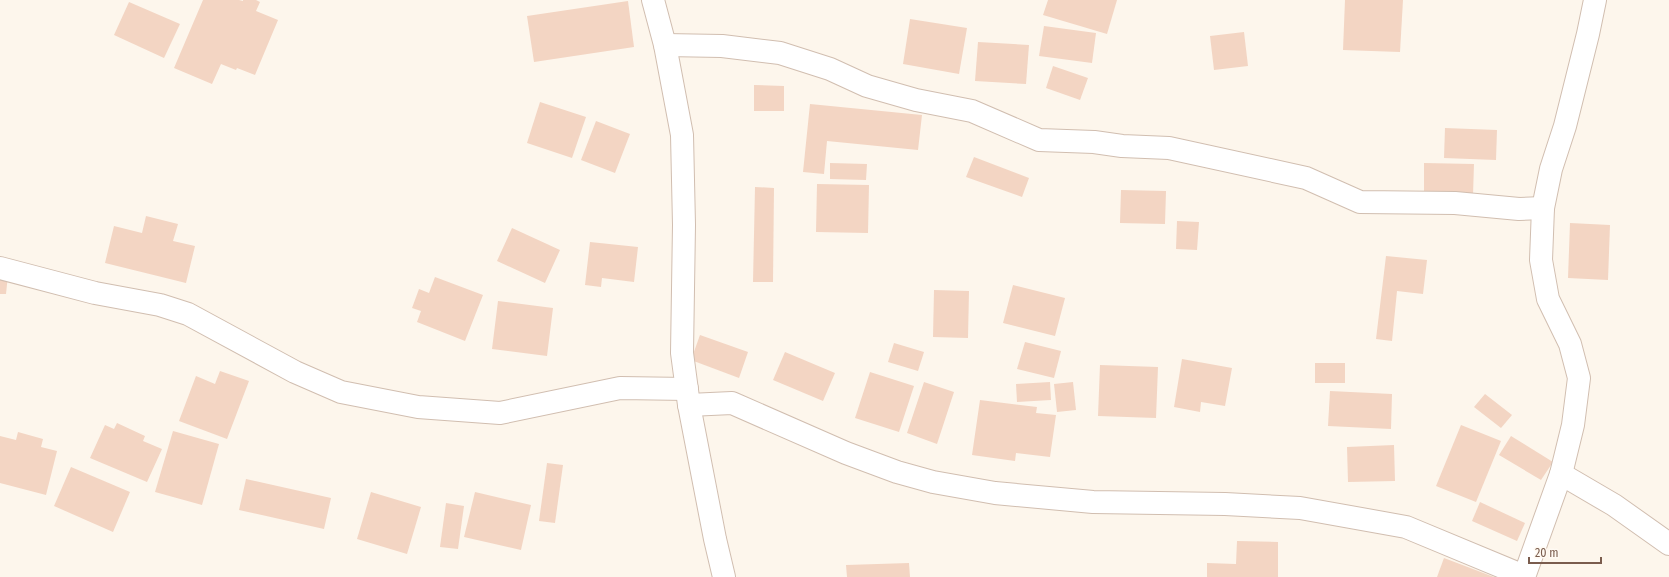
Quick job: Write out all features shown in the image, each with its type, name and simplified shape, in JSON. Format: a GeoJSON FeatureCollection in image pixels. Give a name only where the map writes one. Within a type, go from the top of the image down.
{"type":"FeatureCollection","features":[{"type":"Feature","properties":{"kind":"street"},"geometry":{"type":"LineString","coordinates":[[652,0],[665,45],[682,135],[684,224],[682,353],[688,397],[715,539],[724,577]]}},
{"type":"Feature","properties":{"kind":"street"},"geometry":{"type":"LineString","coordinates":[[0,268],[95,293],[160,306],[188,314],[295,372],[341,392],[418,408],[500,413],[620,388],[732,403],[846,453],[897,472],[933,482],[996,493],[1093,502],[1224,504],[1300,508],[1406,527],[1524,577],[1561,474],[1573,425],[1579,378],[1570,344],[1548,300],[1540,260],[1543,208],[1551,169],[1565,126],[1588,34],[1594,0]]}},
{"type":"Feature","properties":{"kind":"street"},"geometry":{"type":"LineString","coordinates":[[665,45],[722,46],[780,53],[830,69],[867,86],[916,100],[972,111],[1039,140],[1094,142],[1122,146],[1169,148],[1306,178],[1360,202],[1455,203],[1519,209],[1543,208]]}},
{"type":"Feature","properties":{"kind":"street"},"geometry":{"type":"LineString","coordinates":[[1561,474],[1614,505],[1669,544]]}},
{"type":"Feature","properties":{"kind":"building"},"geometry":{"type":"Polygon","coordinates":[[[203,0],[256,0],[260,2],[256,11],[278,20],[255,75],[221,64],[212,84],[174,68],[203,0]]]}},
{"type":"Feature","properties":{"kind":"building"},"geometry":{"type":"Polygon","coordinates":[[[1048,0],[1117,0],[1107,34],[1043,15],[1048,0]]]}},
{"type":"Feature","properties":{"kind":"building"},"geometry":{"type":"Polygon","coordinates":[[[1345,0],[1403,0],[1400,52],[1343,50],[1345,0]]]}},
{"type":"Feature","properties":{"kind":"building"},"geometry":{"type":"Polygon","coordinates":[[[628,1],[634,47],[534,62],[527,16],[628,1]]]}},
{"type":"Feature","properties":{"kind":"building"},"geometry":{"type":"Polygon","coordinates":[[[129,2],[180,24],[164,58],[114,35],[129,2]]]}},
{"type":"Feature","properties":{"kind":"building"},"geometry":{"type":"Polygon","coordinates":[[[910,19],[967,28],[959,74],[903,64],[910,19]]]}},
{"type":"Feature","properties":{"kind":"building"},"geometry":{"type":"Polygon","coordinates":[[[1044,26],[1096,33],[1092,63],[1039,56],[1044,26]]]}},
{"type":"Feature","properties":{"kind":"building"},"geometry":{"type":"Polygon","coordinates":[[[1244,32],[1248,66],[1214,70],[1210,36],[1244,32]]]}},
{"type":"Feature","properties":{"kind":"building"},"geometry":{"type":"Polygon","coordinates":[[[978,42],[1029,45],[1026,84],[975,81],[978,42]]]}},
{"type":"Feature","properties":{"kind":"building"},"geometry":{"type":"Polygon","coordinates":[[[1053,66],[1088,78],[1080,100],[1046,88],[1053,66]]]}},
{"type":"Feature","properties":{"kind":"building"},"geometry":{"type":"Polygon","coordinates":[[[754,85],[784,86],[784,111],[754,111],[754,85]]]}},
{"type":"Feature","properties":{"kind":"building"},"geometry":{"type":"Polygon","coordinates":[[[540,102],[586,117],[572,158],[527,143],[540,102]]]}},
{"type":"Feature","properties":{"kind":"building"},"geometry":{"type":"Polygon","coordinates":[[[810,104],[922,115],[918,150],[827,141],[824,174],[803,172],[810,104]]]}},
{"type":"Feature","properties":{"kind":"building"},"geometry":{"type":"Polygon","coordinates":[[[596,121],[630,134],[615,173],[581,160],[596,121]]]}},
{"type":"Feature","properties":{"kind":"building"},"geometry":{"type":"Polygon","coordinates":[[[1445,128],[1497,130],[1496,160],[1444,158],[1445,128]]]}},
{"type":"Feature","properties":{"kind":"building"},"geometry":{"type":"Polygon","coordinates":[[[974,157],[1029,178],[1022,197],[966,177],[974,157]]]}},
{"type":"Feature","properties":{"kind":"building"},"geometry":{"type":"Polygon","coordinates":[[[830,163],[867,164],[866,180],[830,179],[830,163]]]}},
{"type":"Feature","properties":{"kind":"building"},"geometry":{"type":"Polygon","coordinates":[[[1424,163],[1474,164],[1473,195],[1424,193],[1424,163]]]}},
{"type":"Feature","properties":{"kind":"building"},"geometry":{"type":"Polygon","coordinates":[[[817,184],[869,185],[868,233],[816,232],[817,184]]]}},
{"type":"Feature","properties":{"kind":"building"},"geometry":{"type":"Polygon","coordinates":[[[755,187],[774,188],[773,282],[753,282],[755,187]]]}},
{"type":"Feature","properties":{"kind":"building"},"geometry":{"type":"Polygon","coordinates":[[[1121,190],[1166,191],[1165,224],[1120,223],[1121,190]]]}},
{"type":"Feature","properties":{"kind":"building"},"geometry":{"type":"Polygon","coordinates":[[[146,216],[178,224],[173,241],[195,246],[186,283],[105,263],[114,226],[142,233],[146,216]]]}},
{"type":"Feature","properties":{"kind":"building"},"geometry":{"type":"Polygon","coordinates":[[[1177,221],[1199,222],[1197,250],[1176,249],[1177,221]]]}},
{"type":"Feature","properties":{"kind":"building"},"geometry":{"type":"Polygon","coordinates":[[[1570,223],[1610,225],[1608,280],[1568,278],[1570,223]]]}},
{"type":"Feature","properties":{"kind":"building"},"geometry":{"type":"Polygon","coordinates":[[[512,228],[560,250],[545,283],[497,261],[512,228]]]}},
{"type":"Feature","properties":{"kind":"building"},"geometry":{"type":"Polygon","coordinates":[[[590,242],[638,247],[634,282],[602,278],[601,287],[585,285],[590,242]]]}},
{"type":"Feature","properties":{"kind":"building"},"geometry":{"type":"Polygon","coordinates":[[[1386,256],[1427,260],[1423,294],[1397,291],[1392,341],[1376,339],[1386,256]]]}},
{"type":"Feature","properties":{"kind":"building"},"geometry":{"type":"Polygon","coordinates":[[[0,274],[8,275],[6,294],[0,294],[0,274]]]}},
{"type":"Feature","properties":{"kind":"building"},"geometry":{"type":"Polygon","coordinates":[[[435,277],[483,295],[465,341],[417,322],[421,311],[412,308],[419,289],[429,293],[435,277]]]}},
{"type":"Feature","properties":{"kind":"building"},"geometry":{"type":"Polygon","coordinates":[[[1013,285],[1065,298],[1055,336],[1003,323],[1013,285]]]}},
{"type":"Feature","properties":{"kind":"building"},"geometry":{"type":"Polygon","coordinates":[[[934,290],[969,291],[968,338],[933,337],[934,290]]]}},
{"type":"Feature","properties":{"kind":"building"},"geometry":{"type":"Polygon","coordinates":[[[498,301],[553,308],[547,356],[492,349],[498,301]]]}},
{"type":"Feature","properties":{"kind":"building"},"geometry":{"type":"Polygon","coordinates":[[[700,335],[748,352],[739,378],[691,360],[700,335]]]}},
{"type":"Feature","properties":{"kind":"building"},"geometry":{"type":"Polygon","coordinates":[[[1025,342],[1061,351],[1054,378],[1017,369],[1025,342]]]}},
{"type":"Feature","properties":{"kind":"building"},"geometry":{"type":"Polygon","coordinates":[[[894,343],[924,352],[918,371],[888,362],[894,343]]]}},
{"type":"Feature","properties":{"kind":"building"},"geometry":{"type":"Polygon","coordinates":[[[785,352],[835,373],[823,401],[773,380],[785,352]]]}},
{"type":"Feature","properties":{"kind":"building"},"geometry":{"type":"Polygon","coordinates":[[[1182,359],[1232,368],[1225,406],[1201,402],[1200,412],[1174,407],[1182,359]]]}},
{"type":"Feature","properties":{"kind":"building"},"geometry":{"type":"Polygon","coordinates":[[[1315,363],[1345,363],[1345,383],[1315,383],[1315,363]]]}},
{"type":"Feature","properties":{"kind":"building"},"geometry":{"type":"Polygon","coordinates":[[[1100,365],[1158,367],[1156,418],[1098,416],[1100,365]]]}},
{"type":"Feature","properties":{"kind":"building"},"geometry":{"type":"Polygon","coordinates":[[[220,371],[249,381],[227,439],[179,421],[196,376],[215,384],[220,371]]]}},
{"type":"Feature","properties":{"kind":"building"},"geometry":{"type":"Polygon","coordinates":[[[870,372],[914,386],[899,432],[855,418],[870,372]]]}},
{"type":"Feature","properties":{"kind":"building"},"geometry":{"type":"Polygon","coordinates":[[[924,382],[954,392],[937,444],[907,433],[924,382]]]}},
{"type":"Feature","properties":{"kind":"building"},"geometry":{"type":"Polygon","coordinates":[[[1050,382],[1051,400],[1017,402],[1016,384],[1050,382]]]}},
{"type":"Feature","properties":{"kind":"building"},"geometry":{"type":"Polygon","coordinates":[[[1073,382],[1076,410],[1057,412],[1054,384],[1073,382]]]}},
{"type":"Feature","properties":{"kind":"building"},"geometry":{"type":"Polygon","coordinates":[[[1330,391],[1392,394],[1391,429],[1328,426],[1330,391]]]}},
{"type":"Feature","properties":{"kind":"building"},"geometry":{"type":"Polygon","coordinates":[[[1485,394],[1512,415],[1501,428],[1474,407],[1485,394]]]}},
{"type":"Feature","properties":{"kind":"building"},"geometry":{"type":"Polygon","coordinates":[[[980,400],[1037,407],[1036,413],[1056,415],[1050,457],[1016,453],[1015,461],[972,455],[980,400]]]}},
{"type":"Feature","properties":{"kind":"building"},"geometry":{"type":"Polygon","coordinates":[[[117,423],[145,436],[143,441],[162,449],[147,482],[90,458],[105,425],[114,429],[117,423]]]}},
{"type":"Feature","properties":{"kind":"building"},"geometry":{"type":"Polygon","coordinates":[[[1461,425],[1501,441],[1476,502],[1436,486],[1461,425]]]}},
{"type":"Feature","properties":{"kind":"building"},"geometry":{"type":"Polygon","coordinates":[[[173,431],[219,444],[202,505],[155,492],[173,431]]]}},
{"type":"Feature","properties":{"kind":"building"},"geometry":{"type":"Polygon","coordinates":[[[18,432],[43,439],[41,447],[57,451],[46,495],[0,483],[0,436],[16,440],[18,432]]]}},
{"type":"Feature","properties":{"kind":"building"},"geometry":{"type":"Polygon","coordinates":[[[1511,436],[1553,462],[1541,480],[1499,455],[1511,436]]]}},
{"type":"Feature","properties":{"kind":"building"},"geometry":{"type":"Polygon","coordinates":[[[1394,445],[1395,481],[1348,482],[1347,447],[1394,445]]]}},
{"type":"Feature","properties":{"kind":"building"},"geometry":{"type":"Polygon","coordinates":[[[547,463],[563,465],[555,523],[539,521],[547,463]]]}},
{"type":"Feature","properties":{"kind":"building"},"geometry":{"type":"Polygon","coordinates":[[[71,467],[130,492],[113,532],[54,506],[71,467]]]}},
{"type":"Feature","properties":{"kind":"building"},"geometry":{"type":"Polygon","coordinates":[[[246,479],[331,498],[324,529],[239,510],[246,479]]]}},
{"type":"Feature","properties":{"kind":"building"},"geometry":{"type":"Polygon","coordinates":[[[371,492],[421,507],[407,554],[357,539],[371,492]]]}},
{"type":"Feature","properties":{"kind":"building"},"geometry":{"type":"Polygon","coordinates":[[[475,492],[531,505],[521,550],[464,537],[475,492]]]}},
{"type":"Feature","properties":{"kind":"building"},"geometry":{"type":"Polygon","coordinates":[[[1480,502],[1525,523],[1517,541],[1472,521],[1480,502]]]}},
{"type":"Feature","properties":{"kind":"building"},"geometry":{"type":"Polygon","coordinates":[[[446,503],[464,506],[458,549],[440,547],[446,503]]]}},
{"type":"Feature","properties":{"kind":"building"},"geometry":{"type":"Polygon","coordinates":[[[1237,541],[1278,542],[1278,577],[1207,577],[1207,563],[1236,564],[1237,541]]]}},
{"type":"Feature","properties":{"kind":"building"},"geometry":{"type":"Polygon","coordinates":[[[1444,558],[1494,577],[1437,577],[1444,558]]]}},
{"type":"Feature","properties":{"kind":"building"},"geometry":{"type":"Polygon","coordinates":[[[909,563],[910,577],[847,577],[846,565],[909,563]]]}}]}
